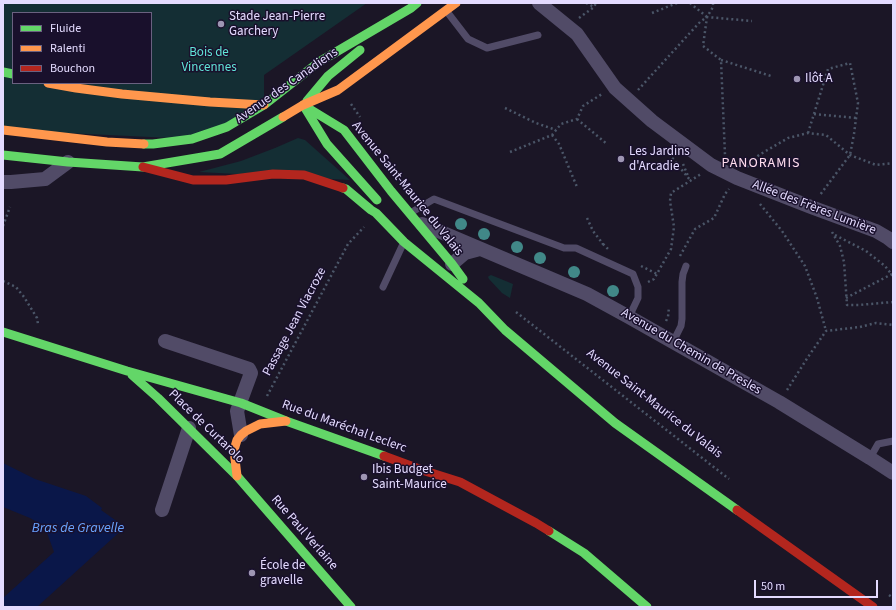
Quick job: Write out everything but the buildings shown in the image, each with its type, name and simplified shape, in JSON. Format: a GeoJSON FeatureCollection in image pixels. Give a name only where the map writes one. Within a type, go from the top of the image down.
{"type":"FeatureCollection","features":[{"type":"Feature","properties":{"kind":"main road","name":"Avenue des Canadiens"},"geometry":{"type":"LineString","coordinates":[[3,155],[68,162],[143,167],[220,154],[303,105],[338,90],[456,3]]}},
{"type":"Feature","properties":{"kind":"main road","name":"Avenue des Canadiens"},"geometry":{"type":"LineString","coordinates":[[3,130],[107,142],[153,144],[192,139],[227,127],[264,105],[319,62],[414,6]]}},
{"type":"Feature","properties":{"kind":"main road"},"geometry":{"type":"LineString","coordinates":[[54,84],[122,94],[210,102],[264,105],[303,105],[328,76],[414,6]]}},
{"type":"Feature","properties":{"kind":"main road"},"geometry":{"type":"LineString","coordinates":[[303,105],[327,144],[386,210],[433,266]]}},
{"type":"Feature","properties":{"kind":"main road","name":"Avenue Saint-Maurice du Valais"},"geometry":{"type":"LineString","coordinates":[[303,105],[344,130],[391,191],[452,264],[479,303]]}},
{"type":"Feature","properties":{"kind":"main road"},"geometry":{"type":"LineString","coordinates":[[143,167],[193,180],[226,180],[273,174],[304,175],[346,189],[376,214],[404,242],[433,266]]}},
{"type":"Feature","properties":{"kind":"main road","name":"Avenue Saint-Maurice du Valais"},"geometry":{"type":"LineString","coordinates":[[433,266],[479,303],[505,330],[615,423],[873,607]]}},
{"type":"Feature","properties":{"kind":"main road","name":"Rue du Maréchal Leclerc"},"geometry":{"type":"LineString","coordinates":[[3,332],[127,371],[241,403],[286,421],[422,470],[460,482],[536,523],[584,553],[647,607]]}},
{"type":"Feature","properties":{"kind":"main road","name":"Place de Curtarolo"},"geometry":{"type":"LineString","coordinates":[[127,371],[158,398],[237,476]]}},
{"type":"Feature","properties":{"kind":"main road","name":"Place de Curtarolo"},"geometry":{"type":"LineString","coordinates":[[237,476],[234,450],[237,440],[241,435],[260,424],[286,421]]}},
{"type":"Feature","properties":{"kind":"main road","name":"Rue Paul Verlaine"},"geometry":{"type":"LineString","coordinates":[[237,476],[351,607]]}},
{"type":"Feature","properties":{"kind":"street","name":"Allée des Frères Lumière"},"geometry":{"type":"LineString","coordinates":[[539,3],[577,34],[615,88],[652,120],[711,166],[826,213],[876,231],[893,242]]}},
{"type":"Feature","properties":{"kind":"street"},"geometry":{"type":"LineString","coordinates":[[3,182],[45,179],[68,162]]}},
{"type":"Feature","properties":{"kind":"street","name":"Avenue du Chemin de Presles"},"geometry":{"type":"LineString","coordinates":[[414,218],[480,249],[587,294],[779,402],[893,473]]}},
{"type":"Feature","properties":{"kind":"street"},"geometry":{"type":"LineString","coordinates":[[452,264],[465,253],[480,249]]}},
{"type":"Feature","properties":{"kind":"street"},"geometry":{"type":"LineString","coordinates":[[165,341],[249,369],[251,373],[237,412],[241,435]]}},
{"type":"Feature","properties":{"kind":"street"},"geometry":{"type":"LineString","coordinates":[[162,510],[189,428]]}},
{"type":"Feature","properties":{"kind":"lane"},"geometry":{"type":"LineString","coordinates":[[446,10],[468,39],[487,48],[538,35]]}},
{"type":"Feature","properties":{"kind":"lane"},"geometry":{"type":"LineString","coordinates":[[414,218],[434,199],[564,248],[576,248],[634,274],[638,287],[638,298],[629,317]]}},
{"type":"Feature","properties":{"kind":"lane"},"geometry":{"type":"LineString","coordinates":[[383,287],[404,242]]}},
{"type":"Feature","properties":{"kind":"lane"},"geometry":{"type":"LineString","coordinates":[[673,342],[681,326],[682,282],[686,266]]}},
{"type":"Feature","properties":{"kind":"lane"},"geometry":{"type":"LineString","coordinates":[[870,458],[878,444],[893,441]]}},
{"type":"Feature","properties":{"kind":"path"},"geometry":{"type":"LineString","coordinates":[[586,3],[594,7]]}},
{"type":"Feature","properties":{"kind":"path"},"geometry":{"type":"LineString","coordinates":[[568,27],[594,7],[596,3]]}},
{"type":"Feature","properties":{"kind":"path"},"geometry":{"type":"LineString","coordinates":[[652,13],[677,3]]}},
{"type":"Feature","properties":{"kind":"path"},"geometry":{"type":"LineString","coordinates":[[690,3],[707,17],[752,21]]}},
{"type":"Feature","properties":{"kind":"path"},"geometry":{"type":"LineString","coordinates":[[629,100],[700,22],[707,17]]}},
{"type":"Feature","properties":{"kind":"path"},"geometry":{"type":"LineString","coordinates":[[721,60],[771,76]]}},
{"type":"Feature","properties":{"kind":"path"},"geometry":{"type":"LineString","coordinates":[[808,133],[828,69],[850,63],[858,103],[850,155],[811,207]]}},
{"type":"Feature","properties":{"kind":"path"},"geometry":{"type":"LineString","coordinates":[[510,152],[552,135],[561,124],[577,119],[583,106],[596,97],[615,88]]}},
{"type":"Feature","properties":{"kind":"path","name":"Avenue Saint-Maurice du Valais"},"geometry":{"type":"LineString","coordinates":[[351,104],[353,108]]}},
{"type":"Feature","properties":{"kind":"path"},"geometry":{"type":"LineString","coordinates":[[506,108],[536,123],[556,130]]}},
{"type":"Feature","properties":{"kind":"path"},"geometry":{"type":"LineString","coordinates":[[814,114],[856,118]]}},
{"type":"Feature","properties":{"kind":"path"},"geometry":{"type":"LineString","coordinates":[[577,119],[607,144]]}},
{"type":"Feature","properties":{"kind":"path"},"geometry":{"type":"LineString","coordinates":[[676,262],[695,229],[714,218],[725,194],[738,178],[759,155],[788,138],[808,133],[826,135],[850,155],[876,165],[893,163]]}},
{"type":"Feature","properties":{"kind":"path"},"geometry":{"type":"LineString","coordinates":[[552,135],[559,144],[577,187]]}},
{"type":"Feature","properties":{"kind":"path"},"geometry":{"type":"LineString","coordinates":[[638,287],[654,279],[671,249],[674,227],[670,201],[671,193],[697,177],[711,166]]}},
{"type":"Feature","properties":{"kind":"path"},"geometry":{"type":"LineString","coordinates":[[3,226],[10,207]]}},
{"type":"Feature","properties":{"kind":"path"},"geometry":{"type":"LineString","coordinates":[[826,213],[834,235],[840,246],[844,262],[847,305],[893,302]]}},
{"type":"Feature","properties":{"kind":"path"},"geometry":{"type":"LineString","coordinates":[[587,218],[593,231],[603,244],[596,257]]}},
{"type":"Feature","properties":{"kind":"path"},"geometry":{"type":"LineString","coordinates":[[834,235],[866,251],[885,266],[893,275],[846,298]]}},
{"type":"Feature","properties":{"kind":"path","name":"Passage Jean Viacroze"},"geometry":{"type":"LineString","coordinates":[[260,410],[348,244]]}},
{"type":"Feature","properties":{"kind":"path"},"geometry":{"type":"LineString","coordinates":[[3,281],[16,287],[37,318],[38,327],[36,342]]}},
{"type":"Feature","properties":{"kind":"path"},"geometry":{"type":"LineString","coordinates":[[659,334],[668,317],[669,301]]}},
{"type":"Feature","properties":{"kind":"path","name":"Avenue Saint-Maurice du Valais"},"geometry":{"type":"LineString","coordinates":[[514,310],[731,480]]}},
{"type":"Feature","properties":{"kind":"path"},"geometry":{"type":"LineString","coordinates":[[660,317],[666,321]]}},
{"type":"Feature","properties":{"kind":"path"},"geometry":{"type":"LineString","coordinates":[[779,402],[826,331],[860,327],[876,323],[893,325]]}},
{"type":"Feature","properties":{"kind":"path"},"geometry":{"type":"LineString","coordinates":[[887,594],[893,598]]}},
{"type":"Feature","properties":{"kind":"green space","name":"Bois de Vincennes"},"geometry":{"type":"Polygon","coordinates":[[[3,3],[367,3],[264,75],[264,105],[192,139],[3,130],[3,3]]]}},
{"type":"Feature","properties":{"kind":"green space"},"geometry":{"type":"Polygon","coordinates":[[[298,138],[305,140],[350,180],[199,172],[241,161],[298,138]]]}},
{"type":"Feature","properties":{"kind":"green space"},"geometry":{"type":"Polygon","coordinates":[[[491,275],[513,284],[510,298],[502,293],[489,279],[488,277],[491,275]]]}},
{"type":"Feature","properties":{"kind":"water","name":"Bras de Gravelle"},"geometry":{"type":"Polygon","coordinates":[[[3,463],[35,479],[86,496],[102,508],[101,510],[125,527],[37,607],[3,607],[3,598],[54,552],[45,527],[30,518],[3,507],[3,463]]]}},
{"type":"Feature","properties":{"kind":"traffic: fast"},"geometry":{"type":"LineString","coordinates":[[144,144],[192,139],[227,127],[264,105],[319,62],[417,3]]}},
{"type":"Feature","properties":{"kind":"traffic: fast"},"geometry":{"type":"LineString","coordinates":[[307,101],[328,76],[360,50]]}},
{"type":"Feature","properties":{"kind":"traffic: fast"},"geometry":{"type":"LineString","coordinates":[[3,72],[12,74]]}},
{"type":"Feature","properties":{"kind":"traffic: fast"},"geometry":{"type":"LineString","coordinates":[[303,105],[344,130],[391,191],[463,279]]}},
{"type":"Feature","properties":{"kind":"traffic: fast"},"geometry":{"type":"LineString","coordinates":[[305,108],[327,144],[377,200]]}},
{"type":"Feature","properties":{"kind":"traffic: fast"},"geometry":{"type":"LineString","coordinates":[[3,155],[68,162],[143,167],[220,154],[283,117]]}},
{"type":"Feature","properties":{"kind":"traffic: fast"},"geometry":{"type":"LineString","coordinates":[[343,188],[376,213],[404,242],[479,303],[505,330],[615,423],[737,510]]}},
{"type":"Feature","properties":{"kind":"traffic: fast"},"geometry":{"type":"LineString","coordinates":[[3,332],[127,371],[241,403],[286,421],[384,456]]}},
{"type":"Feature","properties":{"kind":"traffic: fast"},"geometry":{"type":"LineString","coordinates":[[132,375],[158,398],[237,476],[351,607]]}},
{"type":"Feature","properties":{"kind":"traffic: fast"},"geometry":{"type":"LineString","coordinates":[[549,531],[584,553],[647,607]]}},
{"type":"Feature","properties":{"kind":"traffic: slow"},"geometry":{"type":"LineString","coordinates":[[283,117],[303,105],[338,90],[456,3]]}},
{"type":"Feature","properties":{"kind":"traffic: slow"},"geometry":{"type":"LineString","coordinates":[[54,84],[122,94],[264,105]]}},
{"type":"Feature","properties":{"kind":"traffic: slow"},"geometry":{"type":"LineString","coordinates":[[3,130],[107,142],[144,144]]}},
{"type":"Feature","properties":{"kind":"traffic: slow"},"geometry":{"type":"LineString","coordinates":[[237,476],[234,450],[237,440],[241,435],[260,424],[286,421]]}},
{"type":"Feature","properties":{"kind":"traffic: jam"},"geometry":{"type":"LineString","coordinates":[[143,167],[193,180],[226,180],[273,174],[304,175],[343,188]]}},
{"type":"Feature","properties":{"kind":"traffic: jam"},"geometry":{"type":"LineString","coordinates":[[384,456],[460,482],[549,531]]}},
{"type":"Feature","properties":{"kind":"traffic: jam"},"geometry":{"type":"LineString","coordinates":[[737,510],[873,607]]}},
{"type":"Feature","properties":{"kind":"place","name":"Stade Jean-Pierre Garchery"},"geometry":{"type":"Point","coordinates":[221,24]}},
{"type":"Feature","properties":{"kind":"place","name":"Ilôt A"},"geometry":{"type":"Point","coordinates":[797,79]}},
{"type":"Feature","properties":{"kind":"place","name":"Les Jardins d'Arcadie"},"geometry":{"type":"Point","coordinates":[621,159]}},
{"type":"Feature","properties":{"kind":"place","name":"Ibis Budget Saint-Maurice"},"geometry":{"type":"Point","coordinates":[364,477]}},
{"type":"Feature","properties":{"kind":"place","name":"École de gravelle"},"geometry":{"type":"Point","coordinates":[252,573]}},
{"type":"Feature","properties":{"kind":"district","name":"PANORAMIS"},"geometry":{"type":"Point","coordinates":[761,164]}}]}
